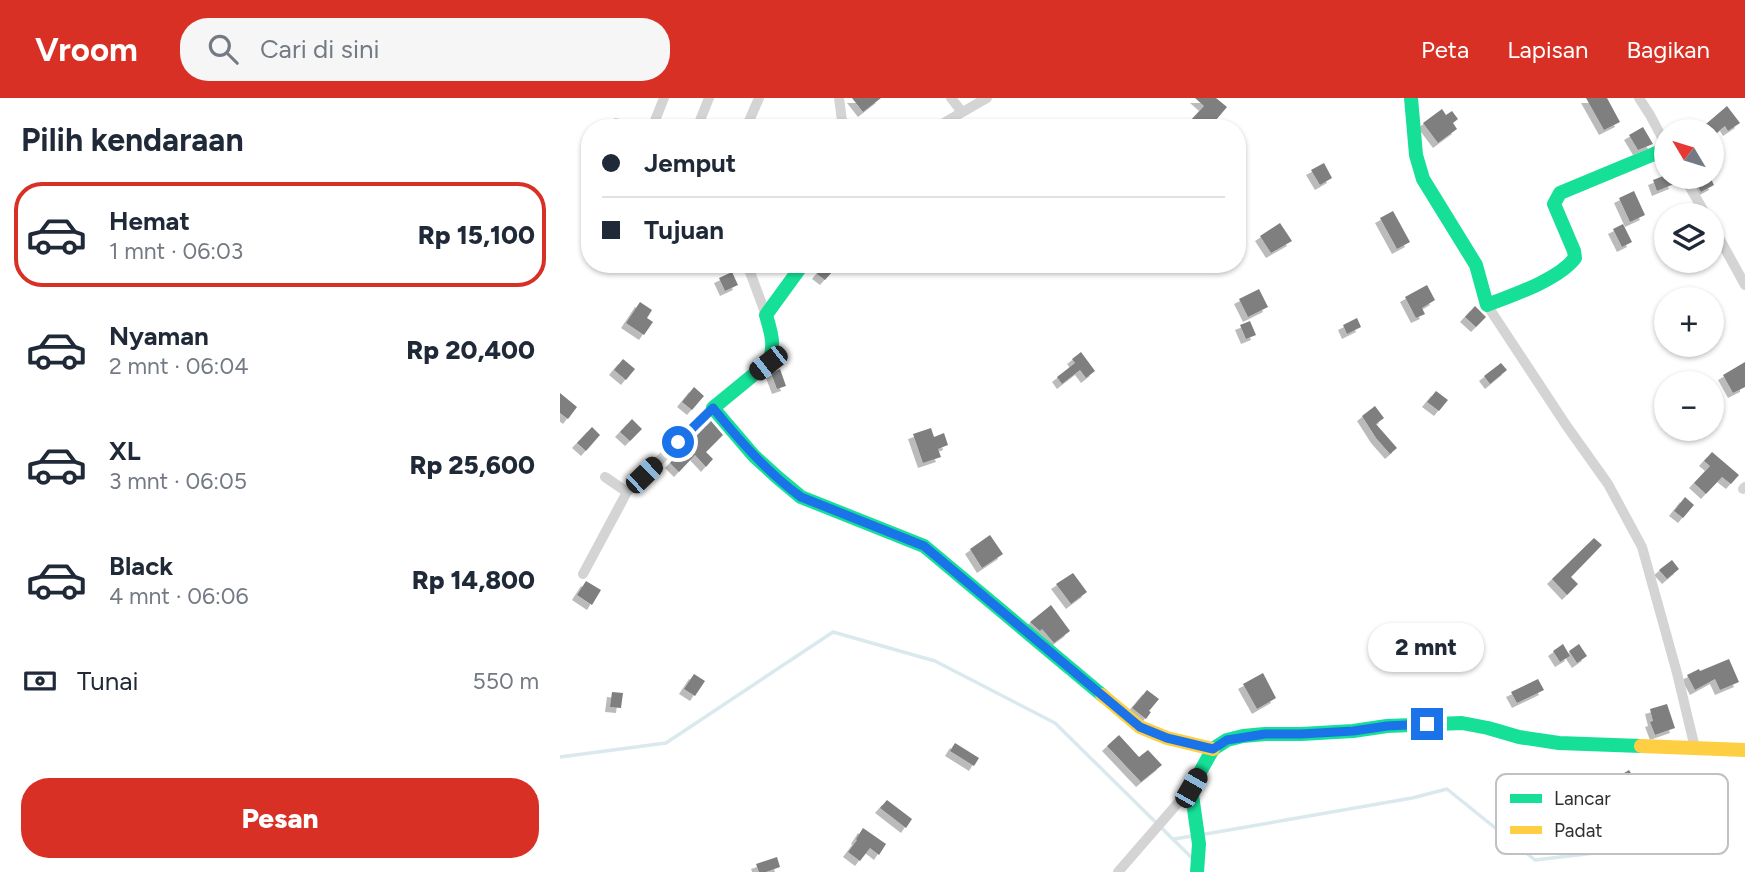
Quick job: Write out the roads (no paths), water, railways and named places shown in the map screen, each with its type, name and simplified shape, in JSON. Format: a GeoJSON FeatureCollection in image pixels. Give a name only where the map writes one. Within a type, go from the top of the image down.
{"type":"FeatureCollection","features":[{"type":"Feature","properties":{"kind":"street"},"geometry":{"type":"LineString","coordinates":[[656,119],[664,98]]}},
{"type":"Feature","properties":{"kind":"street"},"geometry":{"type":"LineString","coordinates":[[700,119],[709,98]]}},
{"type":"Feature","properties":{"kind":"street"},"geometry":{"type":"LineString","coordinates":[[750,119],[759,98]]}},
{"type":"Feature","properties":{"kind":"street"},"geometry":{"type":"LineString","coordinates":[[839,98],[842,119]]}},
{"type":"Feature","properties":{"kind":"street"},"geometry":{"type":"LineString","coordinates":[[951,98],[962,112]]}},
{"type":"Feature","properties":{"kind":"street"},"geometry":{"type":"LineString","coordinates":[[950,119],[987,98]]}},
{"type":"Feature","properties":{"kind":"street"},"geometry":{"type":"LineString","coordinates":[[1411,98],[1416,155],[1423,179],[1476,265],[1486,305],[1608,484],[1642,547],[1695,748]]}},
{"type":"Feature","properties":{"kind":"street"},"geometry":{"type":"LineString","coordinates":[[1639,98],[1654,123]]}},
{"type":"Feature","properties":{"kind":"street"},"geometry":{"type":"LineString","coordinates":[[1486,305],[1517,294],[1567,268],[1573,261],[1574,251],[1554,204],[1560,193],[1654,152]]}},
{"type":"Feature","properties":{"kind":"street"},"geometry":{"type":"LineString","coordinates":[[1724,247],[1745,285]]}},
{"type":"Feature","properties":{"kind":"street"},"geometry":{"type":"LineString","coordinates":[[583,574],[627,492],[713,408],[768,363],[772,356],[774,346],[750,273]]}},
{"type":"Feature","properties":{"kind":"street"},"geometry":{"type":"LineString","coordinates":[[765,314],[796,273]]}},
{"type":"Feature","properties":{"kind":"street"},"geometry":{"type":"LineString","coordinates":[[713,408],[759,462],[801,497],[924,546],[1140,727],[1167,738],[1213,749]]}},
{"type":"Feature","properties":{"kind":"street"},"geometry":{"type":"LineString","coordinates":[[605,477],[627,492]]}},
{"type":"Feature","properties":{"kind":"street"},"geometry":{"type":"LineString","coordinates":[[1118,872],[1191,788],[1213,749],[1227,740],[1265,734],[1462,723],[1518,737],[1559,743],[1745,750]]}},
{"type":"Feature","properties":{"kind":"street"},"geometry":{"type":"LineString","coordinates":[[1191,788],[1198,832],[1197,866]]}},
{"type":"Feature","properties":{"kind":"waterway"},"geometry":{"type":"LineString","coordinates":[[560,757],[666,743],[833,632],[935,661],[1055,723],[1194,860]]}},
{"type":"Feature","properties":{"kind":"waterway"},"geometry":{"type":"LineString","coordinates":[[1200,835],[1412,798],[1447,789],[1496,829]]}},
{"type":"Feature","properties":{"kind":"waterway"},"geometry":{"type":"LineString","coordinates":[[1174,839],[1192,836]]}},
{"type":"Feature","properties":{"kind":"waterway"},"geometry":{"type":"LineString","coordinates":[[1528,854],[1535,860],[1586,854]]}}]}
